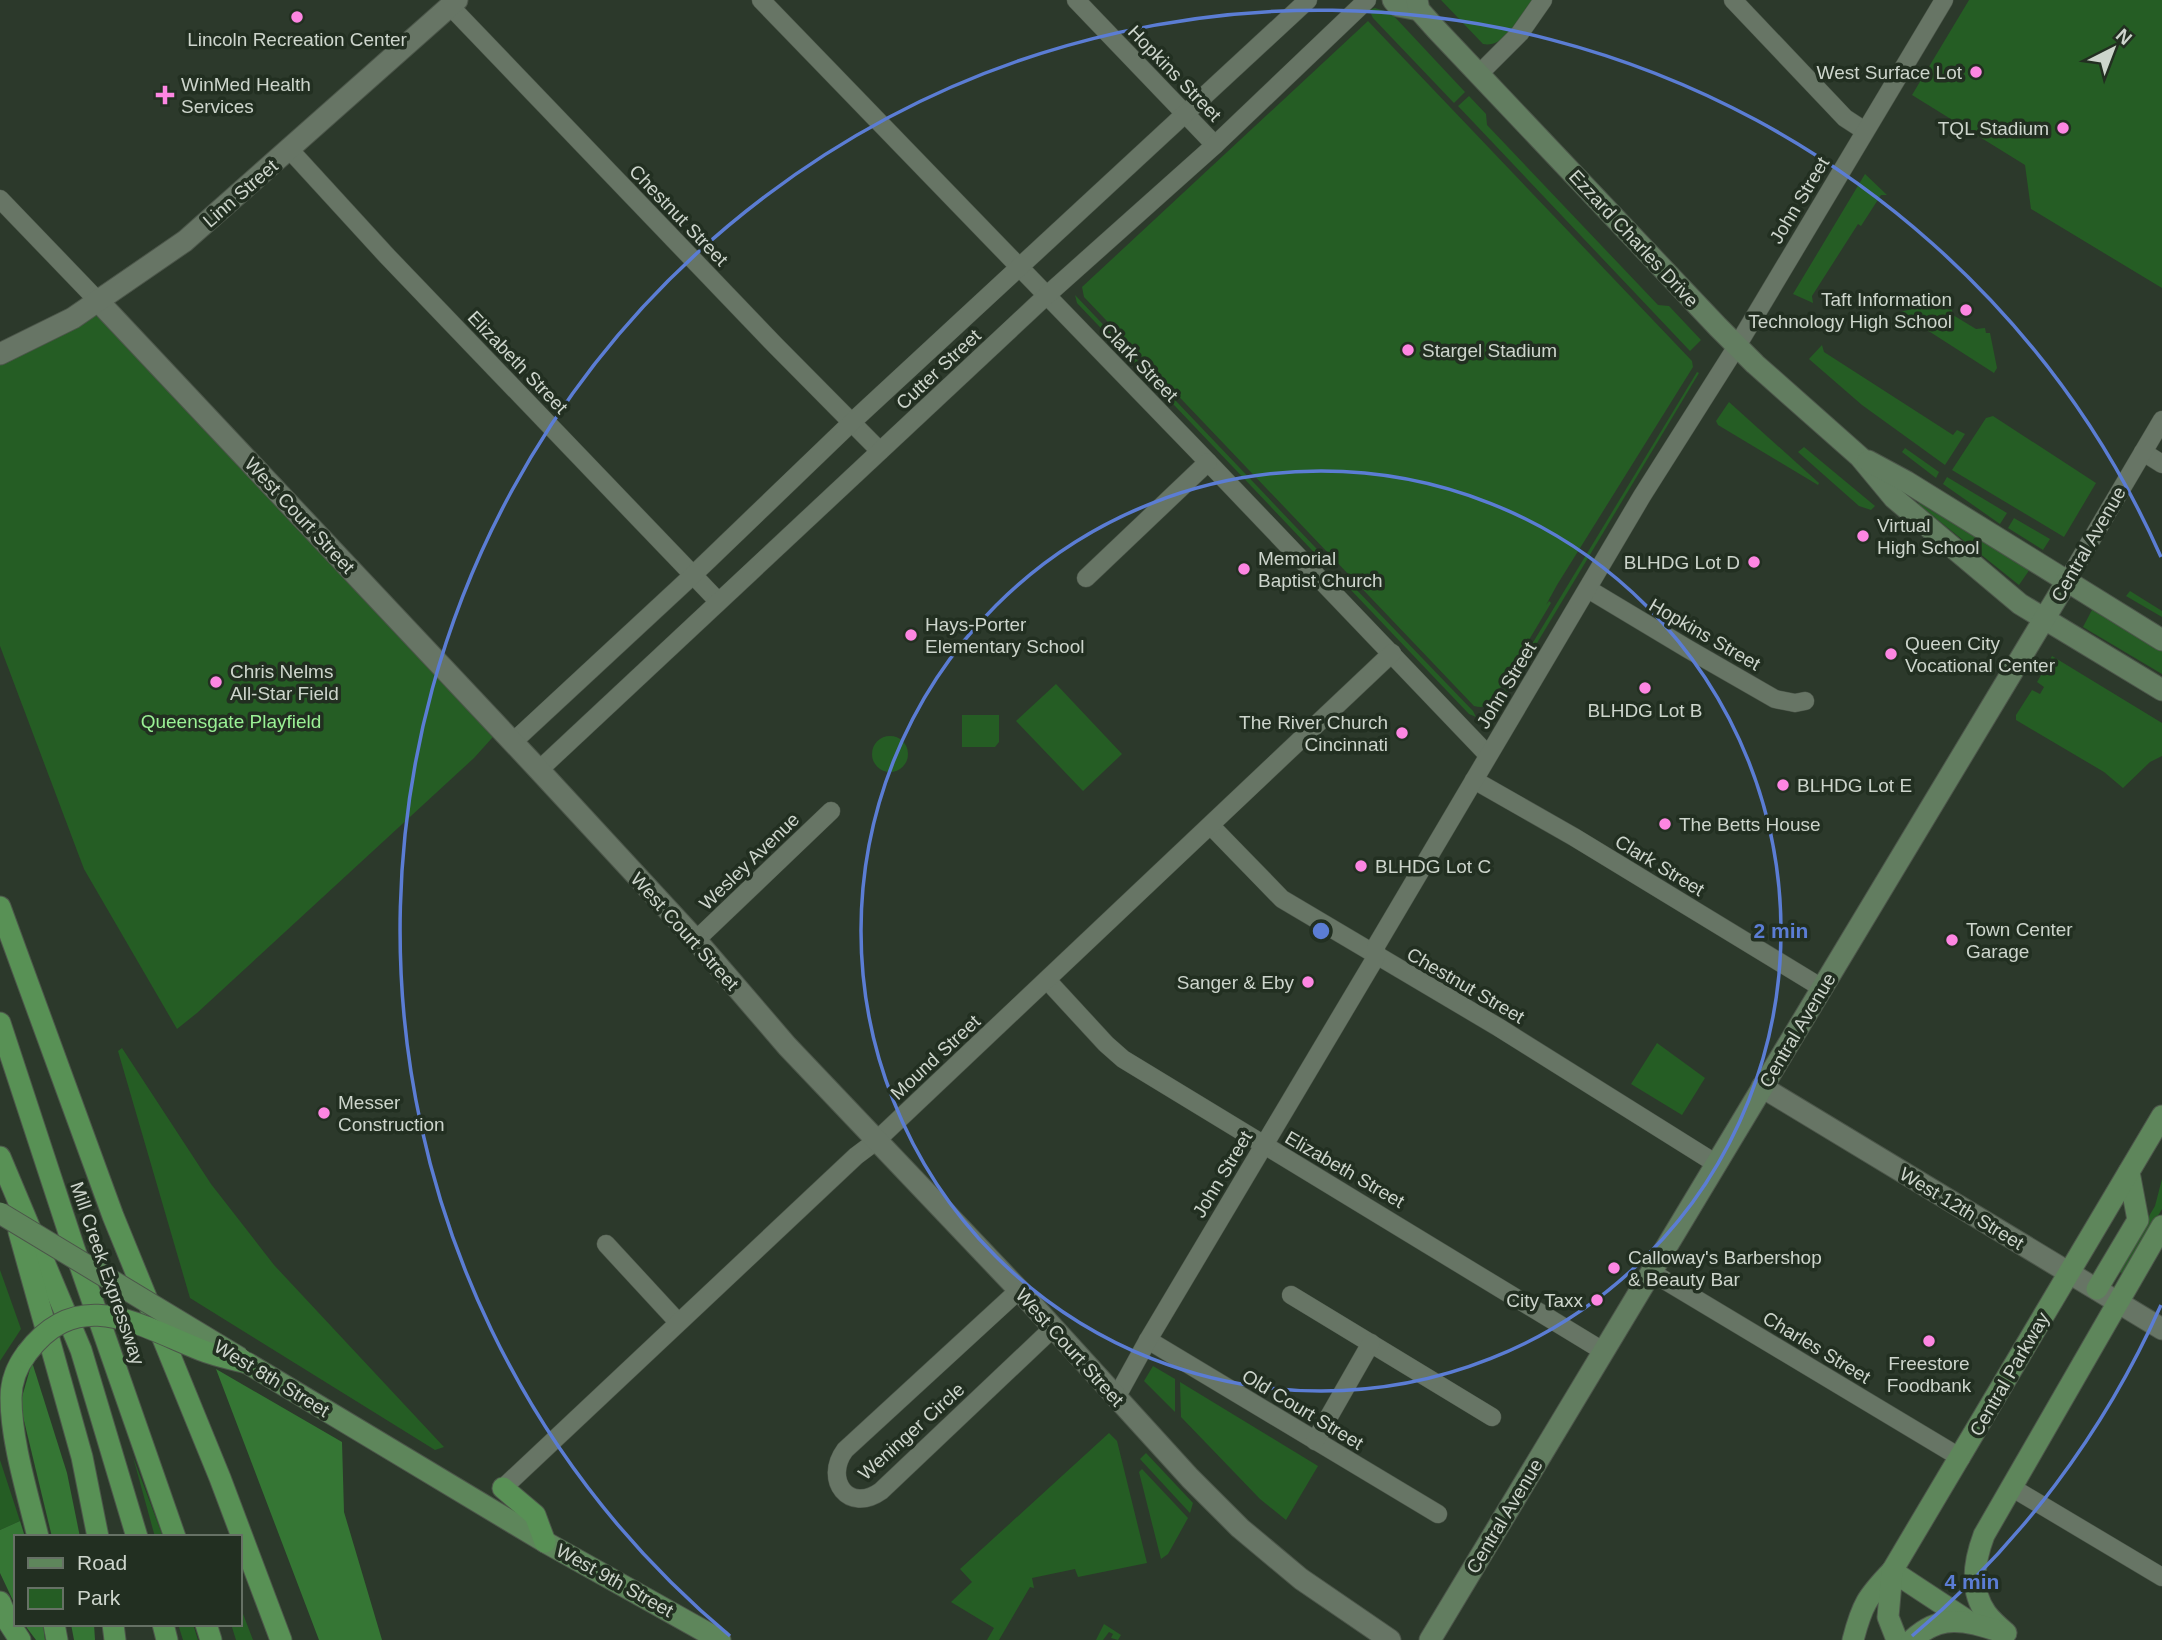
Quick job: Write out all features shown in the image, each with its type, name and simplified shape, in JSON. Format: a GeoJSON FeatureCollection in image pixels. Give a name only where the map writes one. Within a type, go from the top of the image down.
{"type":"FeatureCollection","features":[{"type":"Feature","properties":{"kind":"highway"},"geometry":{"type":"LineString","coordinates":[[0,907],[113,1216],[241,1535]]}},
{"type":"Feature","properties":{"kind":"highway","name":"Mill Creek Expressway"},"geometry":{"type":"LineString","coordinates":[[0,1023],[74,1248],[174,1535]]}},
{"type":"Feature","properties":{"kind":"highway"},"geometry":{"type":"LineString","coordinates":[[0,1157],[80,1350],[136,1535]]}},
{"type":"Feature","properties":{"kind":"highway"},"geometry":{"type":"LineString","coordinates":[[0,1163],[82,1457],[98,1535]]}},
{"type":"Feature","properties":{"kind":"highway"},"geometry":{"type":"LineString","coordinates":[[38,1535],[13,1426],[10,1396],[14,1378],[27,1353],[40,1338],[65,1322],[94,1314],[139,1322],[203,1351],[247,1363]]}},
{"type":"Feature","properties":{"kind":"highway"},"geometry":{"type":"LineString","coordinates":[[503,1488],[535,1514],[545,1542]]}},
{"type":"Feature","properties":{"kind":"highway"},"geometry":{"type":"LineString","coordinates":[[242,1536],[281,1640]]}},
{"type":"Feature","properties":{"kind":"highway"},"geometry":{"type":"LineString","coordinates":[[0,1602],[20,1640]]}},
{"type":"Feature","properties":{"kind":"main road","name":"Ezzard Charles Drive"},"geometry":{"type":"LineString","coordinates":[[1392,0],[1398,6],[1418,5],[1479,74],[1737,346],[1860,457],[1894,498],[2020,604],[2162,690]]}},
{"type":"Feature","properties":{"kind":"main road","name":"Ezzard Charles Drive"},"geometry":{"type":"LineString","coordinates":[[1860,457],[1907,482],[2162,640]]}},
{"type":"Feature","properties":{"kind":"main road","name":"Central Avenue"},"geometry":{"type":"LineString","coordinates":[[1430,1640],[2067,581]]}},
{"type":"Feature","properties":{"kind":"main road","name":"Central Parkway"},"geometry":{"type":"LineString","coordinates":[[1897,1640],[1888,1617],[1892,1571],[2162,1116]]}},
{"type":"Feature","properties":{"kind":"main road"},"geometry":{"type":"LineString","coordinates":[[2097,1289],[2138,1220],[2129,1172]]}},
{"type":"Feature","properties":{"kind":"main road","name":"West 8th Street"},"geometry":{"type":"LineString","coordinates":[[0,1213],[545,1542]]}},
{"type":"Feature","properties":{"kind":"main road"},"geometry":{"type":"LineString","coordinates":[[2011,1637],[1984,1611],[1978,1595],[1975,1576],[1977,1555],[1984,1535],[2162,1226]]}},
{"type":"Feature","properties":{"kind":"main road","name":"West 9th Street"},"geometry":{"type":"LineString","coordinates":[[545,1542],[720,1640]]}},
{"type":"Feature","properties":{"kind":"main road"},"geometry":{"type":"LineString","coordinates":[[1853,1640],[1859,1616],[1869,1596],[1892,1571],[1968,1621],[2011,1637]]}},
{"type":"Feature","properties":{"kind":"main road"},"geometry":{"type":"LineString","coordinates":[[1912,1640],[1929,1627],[1946,1621],[1968,1621]]}},
{"type":"Feature","properties":{"kind":"street","name":"Clark Street"},"geometry":{"type":"LineString","coordinates":[[761,0],[1488,755]]}},
{"type":"Feature","properties":{"kind":"street","name":"Hopkins Street"},"geometry":{"type":"LineString","coordinates":[[1076,0],[1215,145]]}},
{"type":"Feature","properties":{"kind":"street","name":"Cutter Street"},"geometry":{"type":"LineString","coordinates":[[513,743],[852,422],[1308,0]]}},
{"type":"Feature","properties":{"kind":"street","name":"Cutter Street"},"geometry":{"type":"LineString","coordinates":[[539,770],[1046,296],[1215,145],[1367,0]]}},
{"type":"Feature","properties":{"kind":"street"},"geometry":{"type":"LineString","coordinates":[[1479,74],[1520,33],[1543,0]]}},
{"type":"Feature","properties":{"kind":"street"},"geometry":{"type":"LineString","coordinates":[[1733,0],[1845,118],[1865,131]]}},
{"type":"Feature","properties":{"kind":"street","name":"John Street"},"geometry":{"type":"LineString","coordinates":[[1116,1398],[1376,957],[1376,946],[1488,755],[1944,0]]}},
{"type":"Feature","properties":{"kind":"street","name":"Linn Street"},"geometry":{"type":"LineString","coordinates":[[0,354],[73,318],[185,241],[454,3]]}},
{"type":"Feature","properties":{"kind":"street","name":"Chestnut Street"},"geometry":{"type":"LineString","coordinates":[[454,3],[776,346],[880,451]]}},
{"type":"Feature","properties":{"kind":"street","name":"Elizabeth Street"},"geometry":{"type":"LineString","coordinates":[[289,149],[387,256],[718,601]]}},
{"type":"Feature","properties":{"kind":"street","name":"West Court Street"},"geometry":{"type":"LineString","coordinates":[[0,199],[539,770],[696,940],[787,1046],[1019,1290],[1189,1478],[1240,1528],[1301,1579],[1390,1640]]}},
{"type":"Feature","properties":{"kind":"street","name":"Central Avenue"},"geometry":{"type":"LineString","coordinates":[[2067,581],[2162,420]]}},
{"type":"Feature","properties":{"kind":"street"},"geometry":{"type":"LineString","coordinates":[[2143,452],[2162,464]]}},
{"type":"Feature","properties":{"kind":"street"},"geometry":{"type":"LineString","coordinates":[[1086,578],[1208,462]]}},
{"type":"Feature","properties":{"kind":"street","name":"Hopkins Street"},"geometry":{"type":"LineString","coordinates":[[1588,589],[1775,699],[1795,703],[1805,701]]}},
{"type":"Feature","properties":{"kind":"street","name":"Mound Street"},"geometry":{"type":"LineString","coordinates":[[503,1488],[856,1156],[876,1141],[1392,653]]}},
{"type":"Feature","properties":{"kind":"street","name":"Clark Street"},"geometry":{"type":"LineString","coordinates":[[1474,780],[1574,837],[1822,988]]}},
{"type":"Feature","properties":{"kind":"street","name":"Wesley Avenue"},"geometry":{"type":"LineString","coordinates":[[696,940],[831,811]]}},
{"type":"Feature","properties":{"kind":"street","name":"Chestnut Street"},"geometry":{"type":"LineString","coordinates":[[1211,826],[1282,899],[1498,1027],[1715,1163]]}},
{"type":"Feature","properties":{"kind":"street","name":"Elizabeth Street"},"geometry":{"type":"LineString","coordinates":[[1047,980],[1123,1059],[1603,1351]]}},
{"type":"Feature","properties":{"kind":"street","name":"West 12th Street"},"geometry":{"type":"LineString","coordinates":[[1762,1087],[2162,1329]]}},
{"type":"Feature","properties":{"kind":"street"},"geometry":{"type":"LineString","coordinates":[[606,1244],[678,1322]]}},
{"type":"Feature","properties":{"kind":"street","name":"Charles Street"},"geometry":{"type":"LineString","coordinates":[[1651,1272],[1961,1458]]}},
{"type":"Feature","properties":{"kind":"street","name":"Weninger Circle"},"geometry":{"type":"LineString","coordinates":[[1019,1290],[845,1450],[839,1458],[836,1474],[838,1485],[844,1492],[865,1498],[881,1491],[1053,1328]]}},
{"type":"Feature","properties":{"kind":"street"},"geometry":{"type":"LineString","coordinates":[[1291,1295],[1492,1417]]}},
{"type":"Feature","properties":{"kind":"street","name":"Old Court Street"},"geometry":{"type":"LineString","coordinates":[[1148,1340],[1438,1514]]}},
{"type":"Feature","properties":{"kind":"street"},"geometry":{"type":"LineString","coordinates":[[1315,1441],[1371,1343]]}},
{"type":"Feature","properties":{"kind":"street"},"geometry":{"type":"LineString","coordinates":[[2011,1487],[2162,1577]]}},
{"type":"Feature","properties":{"kind":"green space"},"geometry":{"type":"Polygon","coordinates":[[[1441,0],[1534,0],[1512,30],[1498,41],[1483,44],[1441,0]]]}},
{"type":"Feature","properties":{"kind":"green space","name":"TQL Stadium"},"geometry":{"type":"Polygon","coordinates":[[[1969,0],[2162,0],[2162,288],[2031,209],[2025,165],[1912,95],[1969,0]]]}},
{"type":"Feature","properties":{"kind":"green space"},"geometry":{"type":"Polygon","coordinates":[[[1375,8],[1391,13],[1465,92],[1454,103],[1373,18],[1369,10],[1375,8]]]}},
{"type":"Feature","properties":{"kind":"green space","name":"Stargel Stadium"},"geometry":{"type":"Polygon","coordinates":[[[1368,21],[1692,361],[1693,367],[1557,585],[1546,605],[1549,601],[1551,603],[1493,700],[1482,707],[1474,706],[1084,297],[1082,287],[1368,21]]]}},
{"type":"Feature","properties":{"kind":"green space"},"geometry":{"type":"Polygon","coordinates":[[[1469,96],[1486,114],[1487,125],[1658,305],[1669,306],[1701,340],[1690,351],[1458,106],[1469,96]]]}},
{"type":"Feature","properties":{"kind":"green space"},"geometry":{"type":"Polygon","coordinates":[[[1865,174],[1887,195],[1881,195],[1861,226],[1858,224],[1812,296],[1813,303],[1793,294],[1865,174]]]}},
{"type":"Feature","properties":{"kind":"green space"},"geometry":{"type":"Polygon","coordinates":[[[1075,295],[1335,568],[1328,567],[1077,303],[1075,295]]]}},
{"type":"Feature","properties":{"kind":"green space","name":"Queensgate Playfield"},"geometry":{"type":"Polygon","coordinates":[[[99,302],[501,728],[474,758],[177,1029],[84,869],[0,646],[0,354],[99,302]]]}},
{"type":"Feature","properties":{"kind":"green space"},"geometry":{"type":"Polygon","coordinates":[[[1944,302],[1946,307],[1951,306],[1953,315],[1976,329],[1985,328],[1986,333],[1990,333],[1997,368],[1994,373],[1899,312],[1944,302]]]}},
{"type":"Feature","properties":{"kind":"green space"},"geometry":{"type":"Polygon","coordinates":[[[1822,345],[1824,352],[1953,435],[1957,430],[1965,434],[1945,465],[1862,405],[1809,359],[1822,345]]]}},
{"type":"Feature","properties":{"kind":"green space"},"geometry":{"type":"Polygon","coordinates":[[[1697,372],[1699,373],[1498,708],[1489,715],[1697,372]]]}},
{"type":"Feature","properties":{"kind":"green space"},"geometry":{"type":"Polygon","coordinates":[[[1729,402],[1819,483],[1818,485],[1718,425],[1716,421],[1729,402]]]}},
{"type":"Feature","properties":{"kind":"green space"},"geometry":{"type":"Polygon","coordinates":[[[1993,416],[2096,483],[2064,537],[1952,470],[1986,418],[1993,416]]]}},
{"type":"Feature","properties":{"kind":"green space"},"geometry":{"type":"Polygon","coordinates":[[[1804,447],[1875,506],[1871,510],[1859,506],[1798,452],[1804,447]]]}},
{"type":"Feature","properties":{"kind":"green space"},"geometry":{"type":"Polygon","coordinates":[[[1905,448],[1939,472],[1936,478],[1902,452],[1905,448]]]}},
{"type":"Feature","properties":{"kind":"green space"},"geometry":{"type":"Polygon","coordinates":[[[1947,477],[2007,513],[2000,524],[1943,484],[1947,477]]]}},
{"type":"Feature","properties":{"kind":"green space"},"geometry":{"type":"Polygon","coordinates":[[[1918,504],[2030,569],[2019,585],[1918,504]]]}},
{"type":"Feature","properties":{"kind":"green space"},"geometry":{"type":"Polygon","coordinates":[[[2014,518],[2050,539],[2043,550],[2008,528],[2014,518]]]}},
{"type":"Feature","properties":{"kind":"green space"},"geometry":{"type":"Polygon","coordinates":[[[1350,583],[1476,717],[1469,714],[1350,589],[1350,583]]]}},
{"type":"Feature","properties":{"kind":"green space"},"geometry":{"type":"Polygon","coordinates":[[[2130,591],[2162,611],[2162,617],[2126,596],[2130,591]]]}},
{"type":"Feature","properties":{"kind":"green space"},"geometry":{"type":"Polygon","coordinates":[[[2093,608],[2162,649],[2162,674],[2083,627],[2093,608]]]}},
{"type":"Feature","properties":{"kind":"green space"},"geometry":{"type":"Polygon","coordinates":[[[2052,656],[2162,723],[2162,756],[2150,762],[2123,788],[2104,772],[2016,720],[2016,715],[2032,690],[2040,694],[2044,687],[2037,682],[2052,656]]]}},
{"type":"Feature","properties":{"kind":"green space"},"geometry":{"type":"Polygon","coordinates":[[[1056,684],[1122,754],[1083,791],[1016,721],[1056,684]]]}},
{"type":"Feature","properties":{"kind":"green space"},"geometry":{"type":"Polygon","coordinates":[[[962,715],[999,715],[999,742],[995,747],[962,747],[962,715]]]}},
{"type":"Feature","properties":{"kind":"green space"},"geometry":{"type":"Polygon","coordinates":[[[890,736],[903,741],[908,754],[903,767],[890,772],[877,767],[872,754],[877,741],[890,736]]]}},
{"type":"Feature","properties":{"kind":"green space"},"geometry":{"type":"Polygon","coordinates":[[[1657,1043],[1705,1078],[1682,1115],[1631,1084],[1657,1043]]]}},
{"type":"Feature","properties":{"kind":"green space"},"geometry":{"type":"Polygon","coordinates":[[[122,1048],[211,1184],[274,1265],[444,1447],[435,1450],[190,1298],[118,1051],[122,1048]]]}},
{"type":"Feature","properties":{"kind":"green space"},"geometry":{"type":"Polygon","coordinates":[[[2162,1179],[2162,1209],[2123,1274],[2117,1270],[2155,1206],[2162,1179]]]}},
{"type":"Feature","properties":{"kind":"green space"},"geometry":{"type":"Polygon","coordinates":[[[0,1270],[21,1329],[0,1361],[0,1270]]]}},
{"type":"Feature","properties":{"kind":"green space"},"geometry":{"type":"Polygon","coordinates":[[[32,1362],[67,1473],[80,1535],[52,1535],[20,1404],[32,1362]]]}},
{"type":"Feature","properties":{"kind":"green space"},"geometry":{"type":"Polygon","coordinates":[[[1153,1366],[1175,1379],[1175,1412],[1144,1381],[1153,1366]]]}},
{"type":"Feature","properties":{"kind":"green space"},"geometry":{"type":"Polygon","coordinates":[[[216,1369],[342,1442],[344,1512],[382,1640],[319,1640],[216,1369]]]}},
{"type":"Feature","properties":{"kind":"green space"},"geometry":{"type":"Polygon","coordinates":[[[1180,1382],[1318,1466],[1286,1520],[1260,1499],[1181,1417],[1180,1382]]]}},
{"type":"Feature","properties":{"kind":"green space"},"geometry":{"type":"Polygon","coordinates":[[[1109,1433],[1117,1441],[1147,1563],[1078,1577],[1075,1569],[1032,1578],[1034,1588],[1030,1587],[999,1640],[987,1640],[994,1628],[951,1602],[972,1582],[960,1569],[1109,1433]]]}},
{"type":"Feature","properties":{"kind":"green space"},"geometry":{"type":"Polygon","coordinates":[[[1146,1453],[1193,1503],[1190,1513],[1140,1459],[1146,1453]]]}},
{"type":"Feature","properties":{"kind":"green space"},"geometry":{"type":"Polygon","coordinates":[[[133,1457],[162,1535],[154,1535],[133,1457]]]}},
{"type":"Feature","properties":{"kind":"green space"},"geometry":{"type":"Polygon","coordinates":[[[0,1460],[20,1521],[0,1530],[0,1460]]]}},
{"type":"Feature","properties":{"kind":"green space"},"geometry":{"type":"Polygon","coordinates":[[[1142,1469],[1188,1518],[1168,1554],[1161,1559],[1139,1472],[1142,1469]]]}},
{"type":"Feature","properties":{"kind":"green space"},"geometry":{"type":"Polygon","coordinates":[[[20,1521],[24,1535],[14,1535],[14,1603],[0,1573],[0,1530],[20,1521]]]}},
{"type":"Feature","properties":{"kind":"green space"},"geometry":{"type":"Polygon","coordinates":[[[242,1611],[253,1640],[236,1640],[232,1626],[242,1626],[242,1611]]]}},
{"type":"Feature","properties":{"kind":"green space"},"geometry":{"type":"Polygon","coordinates":[[[1104,1624],[1121,1635],[1118,1640],[1111,1638],[1113,1634],[1109,1632],[1103,1640],[1096,1640],[1104,1624]]]}},
{"type":"Feature","properties":{"kind":"green space"},"geometry":{"type":"Polygon","coordinates":[[[26,1626],[43,1626],[45,1640],[36,1640],[26,1626]]]}},
{"type":"Feature","properties":{"kind":"green space"},"geometry":{"type":"Polygon","coordinates":[[[71,1626],[94,1626],[95,1640],[74,1640],[71,1626]]]}},
{"type":"Feature","properties":{"kind":"green space"},"geometry":{"type":"Polygon","coordinates":[[[179,1626],[194,1626],[198,1640],[183,1640],[179,1626]]]}},
{"type":"Feature","properties":{"kind":"place","name":"Lincoln Recreation Center"},"geometry":{"type":"Point","coordinates":[297,17]}},
{"type":"Feature","properties":{"kind":"place","name":"West Surface Lot"},"geometry":{"type":"Point","coordinates":[1976,72]}},
{"type":"Feature","properties":{"kind":"place","name":"WinMed Health Services"},"geometry":{"type":"Point","coordinates":[165,95]}},
{"type":"Feature","properties":{"kind":"place","name":"TQL Stadium"},"geometry":{"type":"Point","coordinates":[2063,128]}},
{"type":"Feature","properties":{"kind":"place","name":"Taft Information Technology High School"},"geometry":{"type":"Point","coordinates":[1966,310]}},
{"type":"Feature","properties":{"kind":"place","name":"Stargel Stadium"},"geometry":{"type":"Point","coordinates":[1408,350]}},
{"type":"Feature","properties":{"kind":"place","name":"Virtual High School"},"geometry":{"type":"Point","coordinates":[1863,536]}},
{"type":"Feature","properties":{"kind":"place","name":"BLHDG Lot D"},"geometry":{"type":"Point","coordinates":[1754,562]}},
{"type":"Feature","properties":{"kind":"place","name":"Memorial Baptist Church"},"geometry":{"type":"Point","coordinates":[1244,569]}},
{"type":"Feature","properties":{"kind":"place","name":"Hays-Porter Elementary School"},"geometry":{"type":"Point","coordinates":[911,635]}},
{"type":"Feature","properties":{"kind":"place","name":"Queen City Vocational Center"},"geometry":{"type":"Point","coordinates":[1891,654]}},
{"type":"Feature","properties":{"kind":"place","name":"Chris Nelms All-Star Field"},"geometry":{"type":"Point","coordinates":[216,682]}},
{"type":"Feature","properties":{"kind":"place","name":"BLHDG Lot B"},"geometry":{"type":"Point","coordinates":[1645,688]}},
{"type":"Feature","properties":{"kind":"place","name":"The River Church Cincinnati"},"geometry":{"type":"Point","coordinates":[1402,733]}},
{"type":"Feature","properties":{"kind":"place","name":"BLHDG Lot E"},"geometry":{"type":"Point","coordinates":[1783,785]}},
{"type":"Feature","properties":{"kind":"place","name":"The Betts House"},"geometry":{"type":"Point","coordinates":[1665,824]}},
{"type":"Feature","properties":{"kind":"place","name":"BLHDG Lot C"},"geometry":{"type":"Point","coordinates":[1361,866]}},
{"type":"Feature","properties":{"kind":"place","name":"Town Center Garage"},"geometry":{"type":"Point","coordinates":[1952,940]}},
{"type":"Feature","properties":{"kind":"place","name":"Sanger & Eby"},"geometry":{"type":"Point","coordinates":[1308,982]}},
{"type":"Feature","properties":{"kind":"place","name":"Messer Construction"},"geometry":{"type":"Point","coordinates":[324,1113]}},
{"type":"Feature","properties":{"kind":"place","name":"Calloway's Barbershop & Beauty Bar"},"geometry":{"type":"Point","coordinates":[1614,1268]}},
{"type":"Feature","properties":{"kind":"place","name":"City Taxx"},"geometry":{"type":"Point","coordinates":[1597,1300]}},
{"type":"Feature","properties":{"kind":"place","name":"Freestore Foodbank"},"geometry":{"type":"Point","coordinates":[1929,1341]}}]}
